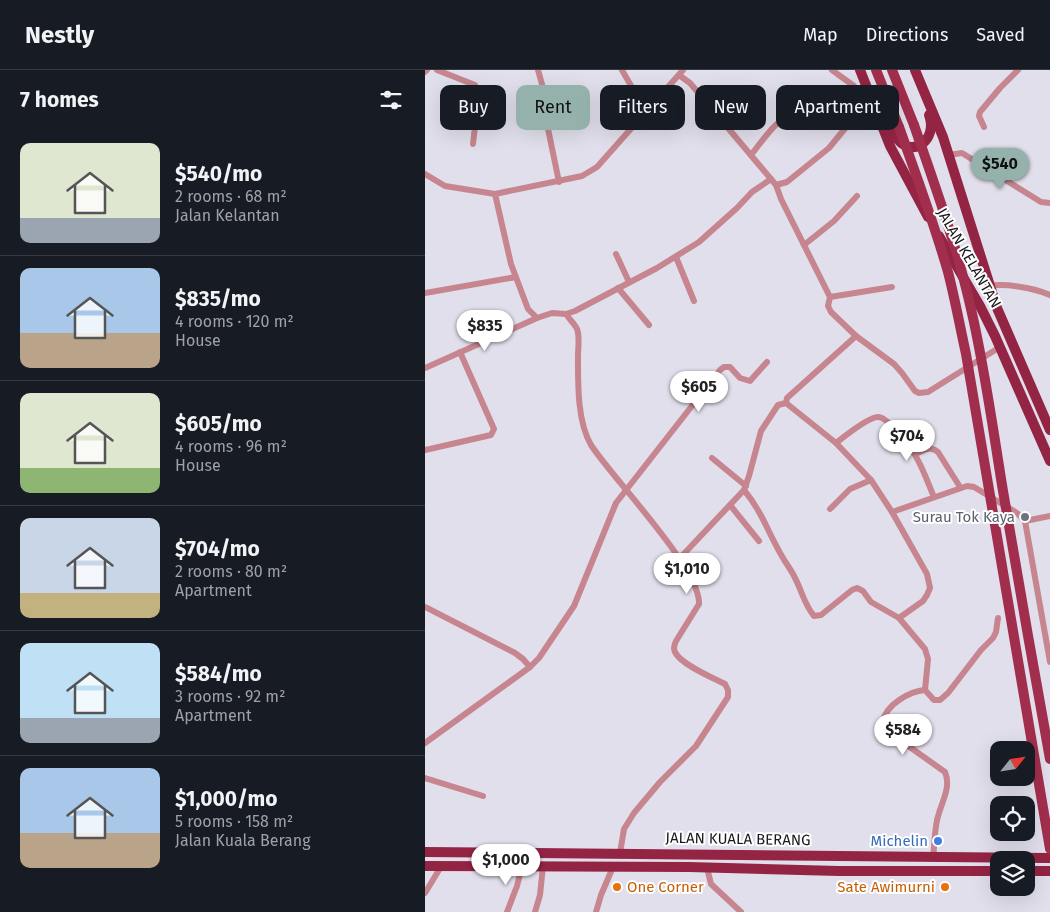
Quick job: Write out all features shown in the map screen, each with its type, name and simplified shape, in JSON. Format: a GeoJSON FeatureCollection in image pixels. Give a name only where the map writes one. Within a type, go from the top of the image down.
{"type":"FeatureCollection","features":[{"type":"Feature","properties":{"kind":"highway","name":"JALAN KELANTAN"},"geometry":{"type":"LineString","coordinates":[[862,70],[868,85]]}},
{"type":"Feature","properties":{"kind":"highway","name":"JALAN KELANTAN"},"geometry":{"type":"LineString","coordinates":[[914,70],[937,120],[997,308],[1050,430]]}},
{"type":"Feature","properties":{"kind":"highway"},"geometry":{"type":"LineString","coordinates":[[892,130],[898,140],[909,146],[921,144],[930,136],[932,125],[914,70]]}},
{"type":"Feature","properties":{"kind":"highway","name":"JALAN KELANTAN"},"geometry":{"type":"LineString","coordinates":[[885,130],[903,172],[980,306],[1050,462]]}},
{"type":"Feature","properties":{"kind":"highway","name":"JALAN KUALA BERANG"},"geometry":{"type":"LineString","coordinates":[[425,852],[1050,858]]}},
{"type":"Feature","properties":{"kind":"highway"},"geometry":{"type":"LineString","coordinates":[[697,854],[702,856],[704,860],[703,868]]}},
{"type":"Feature","properties":{"kind":"highway"},"geometry":{"type":"LineString","coordinates":[[787,855],[796,865],[839,871]]}},
{"type":"Feature","properties":{"kind":"highway","name":"JALAN KUALA BERANG"},"geometry":{"type":"LineString","coordinates":[[425,866],[990,871]]}},
{"type":"Feature","properties":{"kind":"highway"},"geometry":{"type":"LineString","coordinates":[[1035,871],[1050,871]]}},
{"type":"Feature","properties":{"kind":"main road"},"geometry":{"type":"LineString","coordinates":[[876,70],[899,127],[935,230],[959,320],[1050,849]]}},
{"type":"Feature","properties":{"kind":"main road"},"geometry":{"type":"LineString","coordinates":[[891,70],[914,125],[939,197],[962,272],[971,309],[1050,759]]}},
{"type":"Feature","properties":{"kind":"street"},"geometry":{"type":"LineString","coordinates":[[437,70],[475,85],[478,88],[473,144]]}},
{"type":"Feature","properties":{"kind":"street"},"geometry":{"type":"LineString","coordinates":[[538,70],[549,109],[547,124],[559,182]]}},
{"type":"Feature","properties":{"kind":"street"},"geometry":{"type":"LineString","coordinates":[[622,70],[631,85]]}},
{"type":"Feature","properties":{"kind":"street"},"geometry":{"type":"LineString","coordinates":[[832,70],[842,73],[853,85]]}},
{"type":"Feature","properties":{"kind":"street"},"geometry":{"type":"LineString","coordinates":[[984,127],[979,116],[980,112],[1018,70]]}},
{"type":"Feature","properties":{"kind":"street"},"geometry":{"type":"LineString","coordinates":[[670,85],[681,73],[774,182],[830,298],[828,306],[831,312],[857,336],[894,364],[915,391],[919,393],[928,392],[1000,347]]}},
{"type":"Feature","properties":{"kind":"street"},"geometry":{"type":"LineString","coordinates":[[751,155],[776,125]]}},
{"type":"Feature","properties":{"kind":"street"},"geometry":{"type":"LineString","coordinates":[[425,174],[445,186],[495,194],[559,182],[582,176],[597,167],[630,130]]}},
{"type":"Feature","properties":{"kind":"street"},"geometry":{"type":"LineString","coordinates":[[425,368],[537,318],[551,313],[566,314],[575,311],[676,257],[699,242],[752,192],[774,182],[787,182],[829,148],[844,130]]}},
{"type":"Feature","properties":{"kind":"street"},"geometry":{"type":"LineString","coordinates":[[949,155],[962,153],[1041,202],[1050,203]]}},
{"type":"Feature","properties":{"kind":"street"},"geometry":{"type":"LineString","coordinates":[[495,194],[511,264],[528,309],[537,318]]}},
{"type":"Feature","properties":{"kind":"street"},"geometry":{"type":"LineString","coordinates":[[804,244],[829,225],[857,196]]}},
{"type":"Feature","properties":{"kind":"street"},"geometry":{"type":"LineString","coordinates":[[616,254],[629,282]]}},
{"type":"Feature","properties":{"kind":"street"},"geometry":{"type":"LineString","coordinates":[[676,257],[695,301]]}},
{"type":"Feature","properties":{"kind":"street"},"geometry":{"type":"LineString","coordinates":[[425,293],[516,277]]}},
{"type":"Feature","properties":{"kind":"street"},"geometry":{"type":"LineString","coordinates":[[989,286],[998,284],[1037,290],[1050,295]]}},
{"type":"Feature","properties":{"kind":"street"},"geometry":{"type":"LineString","coordinates":[[830,298],[892,287]]}},
{"type":"Feature","properties":{"kind":"street"},"geometry":{"type":"LineString","coordinates":[[619,288],[649,325]]}},
{"type":"Feature","properties":{"kind":"street"},"geometry":{"type":"LineString","coordinates":[[566,314],[578,330],[578,373],[582,421],[586,435],[625,490],[679,559],[697,591],[699,604],[676,641],[674,646],[675,652],[683,662],[725,684],[729,690],[728,698],[695,746],[630,818],[624,829],[619,853]]}},
{"type":"Feature","properties":{"kind":"street"},"geometry":{"type":"LineString","coordinates":[[786,403],[787,398],[857,336]]}},
{"type":"Feature","properties":{"kind":"street"},"geometry":{"type":"LineString","coordinates":[[425,450],[491,436],[495,429],[460,352]]}},
{"type":"Feature","properties":{"kind":"street"},"geometry":{"type":"LineString","coordinates":[[425,743],[530,667],[539,658],[574,606],[616,503],[720,370],[724,367],[730,367],[739,378],[750,381],[767,362]]}},
{"type":"Feature","properties":{"kind":"street"},"geometry":{"type":"LineString","coordinates":[[679,559],[745,488],[761,431],[779,405],[786,403],[836,443],[871,480],[892,512],[927,574],[930,588],[927,595],[923,601],[899,618]]}},
{"type":"Feature","properties":{"kind":"street"},"geometry":{"type":"LineString","coordinates":[[836,443],[867,421],[881,417],[889,422],[915,454],[934,497]]}},
{"type":"Feature","properties":{"kind":"street"},"geometry":{"type":"LineString","coordinates":[[915,454],[933,448],[938,452],[960,487]]}},
{"type":"Feature","properties":{"kind":"street"},"geometry":{"type":"LineString","coordinates":[[711,458],[745,488],[765,520],[782,557],[795,576],[802,597],[814,616],[821,615],[852,590],[857,588],[863,591],[875,605],[899,618],[925,649],[928,659],[925,690],[934,700],[937,701],[943,698],[993,638],[998,618]]}},
{"type":"Feature","properties":{"kind":"street"},"geometry":{"type":"LineString","coordinates":[[830,509],[849,489],[871,480]]}},
{"type":"Feature","properties":{"kind":"street"},"geometry":{"type":"LineString","coordinates":[[892,512],[960,487],[974,487],[1017,513],[1025,522],[1050,662]]}},
{"type":"Feature","properties":{"kind":"street"},"geometry":{"type":"LineString","coordinates":[[730,505],[759,541]]}},
{"type":"Feature","properties":{"kind":"street"},"geometry":{"type":"LineString","coordinates":[[1025,522],[1050,516]]}},
{"type":"Feature","properties":{"kind":"street"},"geometry":{"type":"LineString","coordinates":[[425,607],[515,653],[530,667]]}},
{"type":"Feature","properties":{"kind":"street"},"geometry":{"type":"LineString","coordinates":[[925,690],[913,692],[895,704],[883,722],[890,733],[945,772],[947,776],[933,857]]}},
{"type":"Feature","properties":{"kind":"street"},"geometry":{"type":"LineString","coordinates":[[425,778],[483,796]]}},
{"type":"Feature","properties":{"kind":"street"},"geometry":{"type":"LineString","coordinates":[[425,892],[442,866]]}},
{"type":"Feature","properties":{"kind":"street"},"geometry":{"type":"LineString","coordinates":[[507,912],[522,866]]}},
{"type":"Feature","properties":{"kind":"street"},"geometry":{"type":"LineString","coordinates":[[535,912],[540,895],[543,866]]}},
{"type":"Feature","properties":{"kind":"street"},"geometry":{"type":"LineString","coordinates":[[596,912],[613,867]]}},
{"type":"Feature","properties":{"kind":"street"},"geometry":{"type":"LineString","coordinates":[[703,868],[711,884],[741,912]]}},
{"type":"Feature","properties":{"kind":"place","name":"Surau Tok Kaya"},"geometry":{"type":"Point","coordinates":[1025,517]}},
{"type":"Feature","properties":{"kind":"place","name":"Michelin"},"geometry":{"type":"Point","coordinates":[938,841]}},
{"type":"Feature","properties":{"kind":"place","name":"One Corner"},"geometry":{"type":"Point","coordinates":[617,887]}},
{"type":"Feature","properties":{"kind":"place","name":"Sate Awimurni"},"geometry":{"type":"Point","coordinates":[945,887]}}]}
